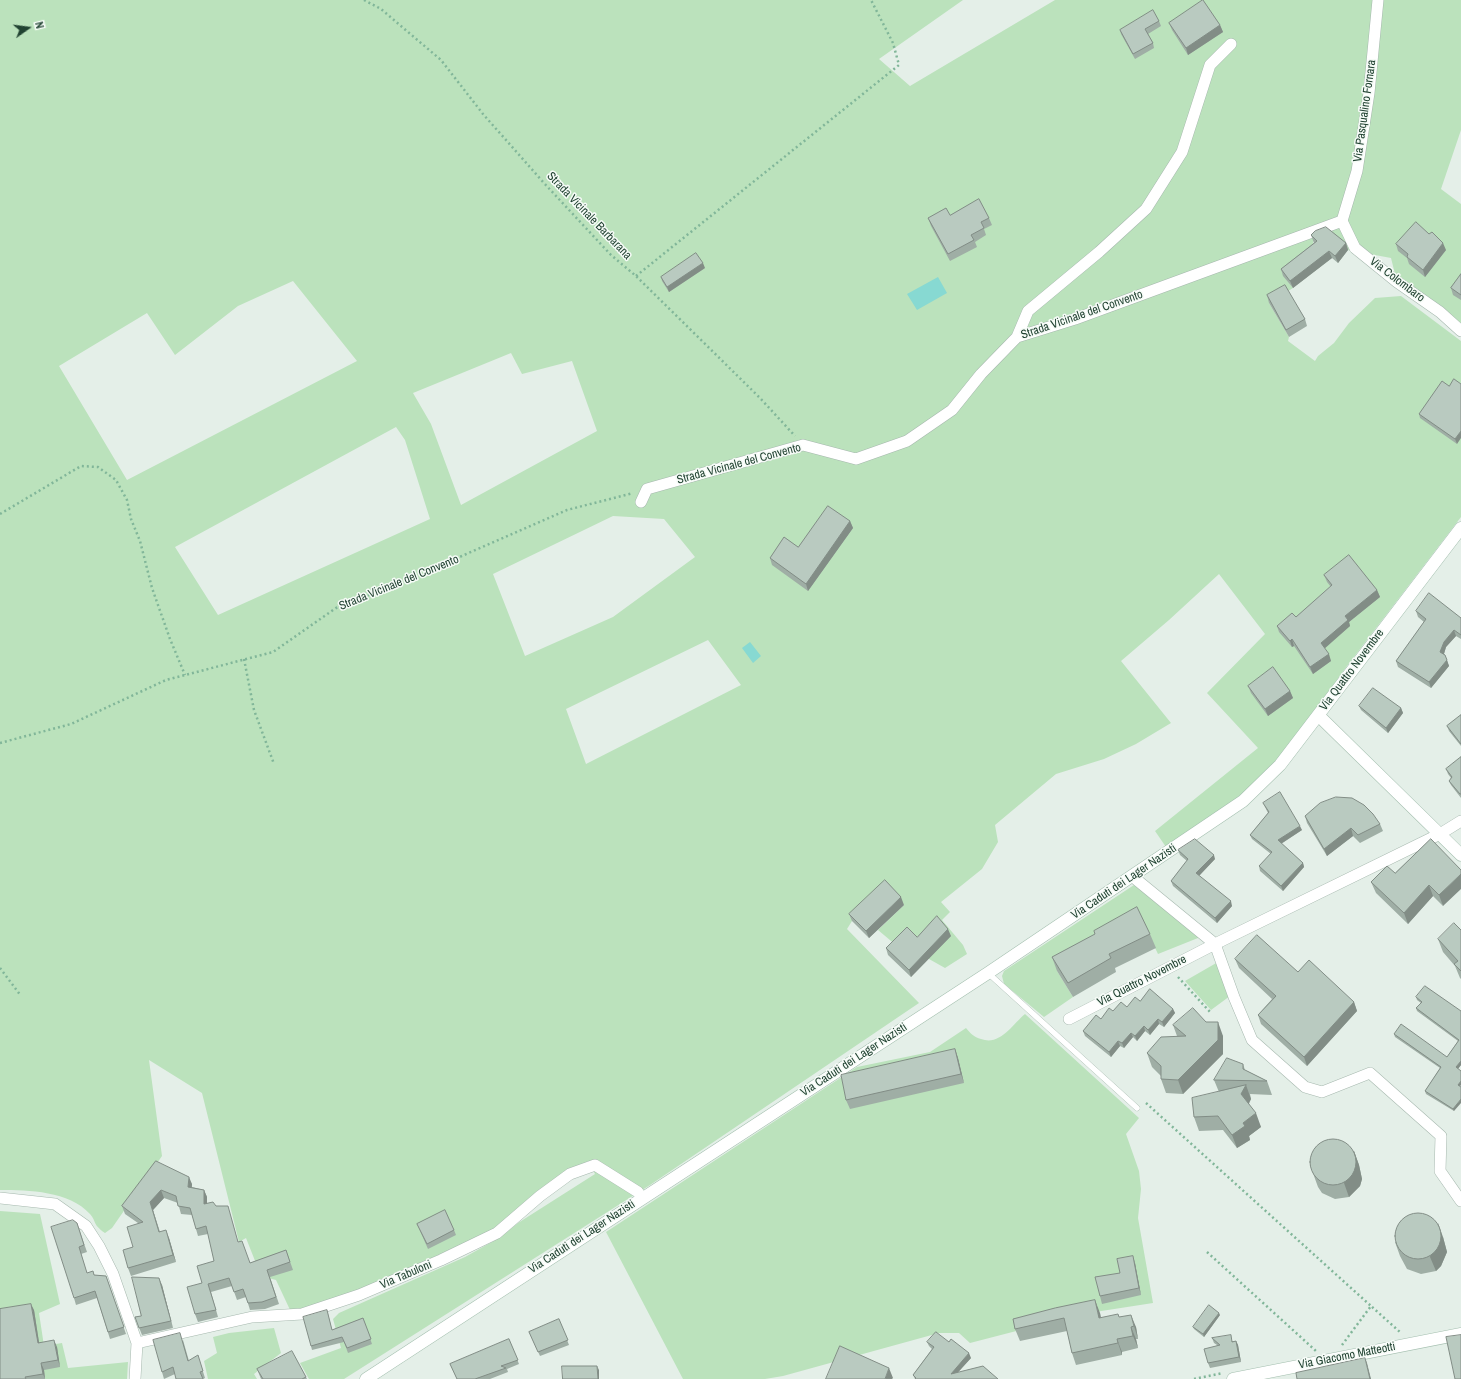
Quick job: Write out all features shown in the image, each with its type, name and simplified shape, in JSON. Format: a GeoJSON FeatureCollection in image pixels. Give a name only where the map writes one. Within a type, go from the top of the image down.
{"type":"FeatureCollection","features":[{"type":"Feature","properties":{"kind":"main road","name":"Via Quattro Novembre"},"geometry":{"type":"LineString","coordinates":[[1461,528],[1318,715],[1461,855]]}},
{"type":"Feature","properties":{"kind":"main road","name":"Via Caduti dei Lager Nazisti"},"geometry":{"type":"LineString","coordinates":[[366,1379],[988,973],[1243,801],[1280,766],[1318,715]]}},
{"type":"Feature","properties":{"kind":"main road","name":"Via Giacomo Matteotti"},"geometry":{"type":"LineString","coordinates":[[1233,1379],[1461,1334]]}},
{"type":"Feature","properties":{"kind":"street","name":"Via Pasqualino Fornara"},"geometry":{"type":"LineString","coordinates":[[1342,221],[1356,171],[1369,93],[1378,0]]}},
{"type":"Feature","properties":{"kind":"street"},"geometry":{"type":"LineString","coordinates":[[1017,337],[1028,311],[1099,252],[1146,209],[1182,152],[1210,65],[1231,44]]}},
{"type":"Feature","properties":{"kind":"street","name":"Via Colombaro"},"geometry":{"type":"LineString","coordinates":[[1342,221],[1356,248],[1397,282],[1440,312],[1461,331]]}},
{"type":"Feature","properties":{"kind":"street","name":"Strada Vicinale del Convento"},"geometry":{"type":"LineString","coordinates":[[647,489],[803,445],[856,459],[907,441],[952,410],[981,374],[1017,337],[1075,319],[1342,221]]}},
{"type":"Feature","properties":{"kind":"street"},"geometry":{"type":"LineString","coordinates":[[640,502],[647,489]]}},
{"type":"Feature","properties":{"kind":"street"},"geometry":{"type":"LineString","coordinates":[[1440,834],[1461,821]]}},
{"type":"Feature","properties":{"kind":"street","name":"Via Quattro Novembre"},"geometry":{"type":"LineString","coordinates":[[1069,1019],[1215,944],[1440,834]]}},
{"type":"Feature","properties":{"kind":"street"},"geometry":{"type":"LineString","coordinates":[[1132,876],[1215,944],[1234,997],[1252,1040],[1305,1087],[1322,1092],[1370,1073],[1441,1136],[1440,1171],[1461,1201]]}},
{"type":"Feature","properties":{"kind":"street","name":"Via Tabuloni"},"geometry":{"type":"LineString","coordinates":[[137,1343],[181,1332],[200,1330],[252,1317],[302,1314],[359,1295],[441,1260],[497,1233],[540,1196],[570,1174],[595,1165],[638,1192],[642,1198]]}},
{"type":"Feature","properties":{"kind":"street"},"geometry":{"type":"LineString","coordinates":[[0,1198],[55,1204],[86,1226],[99,1246],[113,1274],[137,1343],[135,1379]]}},
{"type":"Feature","properties":{"kind":"lane"},"geometry":{"type":"LineString","coordinates":[[988,973],[1137,1108]]}},
{"type":"Feature","properties":{"kind":"path","name":"Strada Vicinale Barbarana"},"geometry":{"type":"LineString","coordinates":[[364,0],[381,9],[441,60],[483,114],[543,182],[611,255],[636,276],[760,398],[803,445]]}},
{"type":"Feature","properties":{"kind":"path"},"geometry":{"type":"LineString","coordinates":[[636,276],[899,65],[893,43],[871,0]]}},
{"type":"Feature","properties":{"kind":"path"},"geometry":{"type":"LineString","coordinates":[[0,514],[81,466],[98,467],[116,480],[127,500],[131,519],[140,541],[152,588],[170,639],[185,675]]}},
{"type":"Feature","properties":{"kind":"path","name":"Strada Vicinale del Convento"},"geometry":{"type":"LineString","coordinates":[[0,743],[71,724],[166,680],[273,652],[336,608],[407,580],[567,510],[647,489]]}},
{"type":"Feature","properties":{"kind":"path"},"geometry":{"type":"LineString","coordinates":[[244,659],[254,710],[274,764]]}},
{"type":"Feature","properties":{"kind":"path"},"geometry":{"type":"LineString","coordinates":[[0,968],[21,996]]}},
{"type":"Feature","properties":{"kind":"path"},"geometry":{"type":"LineString","coordinates":[[1169,968],[1210,1012]]}},
{"type":"Feature","properties":{"kind":"path"},"geometry":{"type":"LineString","coordinates":[[1142,1100],[1403,1335]]}},
{"type":"Feature","properties":{"kind":"path"},"geometry":{"type":"LineString","coordinates":[[1207,1252],[1293,1328],[1315,1349],[1318,1354]]}},
{"type":"Feature","properties":{"kind":"path"},"geometry":{"type":"LineString","coordinates":[[1339,1350],[1371,1306]]}},
{"type":"Feature","properties":{"kind":"green space"},"geometry":{"type":"Polygon","coordinates":[[[0,0],[963,0],[879,59],[910,86],[1055,0],[1461,0],[1461,130],[1441,189],[1461,204],[1461,332],[1397,282],[1391,258],[1348,250],[1324,230],[1313,242],[1316,250],[1284,276],[1293,288],[1269,303],[1289,337],[1288,341],[1315,361],[1318,356],[1334,343],[1349,323],[1375,298],[1401,296],[1461,341],[1461,517],[1347,666],[1276,764],[1236,799],[1166,847],[1155,831],[1258,748],[1207,693],[1265,634],[1219,574],[1169,620],[1121,661],[1171,723],[1136,744],[1104,759],[1056,774],[995,825],[998,842],[982,869],[941,902],[950,912],[942,920],[963,945],[967,954],[945,968],[929,959],[920,944],[897,946],[878,930],[904,905],[887,887],[852,921],[847,929],[919,1003],[650,1185],[344,1379],[309,1379],[300,1363],[341,1348],[333,1319],[339,1313],[465,1257],[499,1238],[518,1223],[595,1174],[588,1161],[490,1231],[361,1291],[291,1312],[276,1280],[261,1276],[246,1238],[239,1242],[202,1093],[149,1060],[162,1156],[112,1228],[105,1233],[96,1225],[90,1214],[81,1206],[60,1196],[48,1193],[0,1190],[0,0]],[[293,281],[238,306],[175,355],[147,313],[59,366],[127,480],[357,361],[293,281]],[[511,353],[413,393],[431,424],[461,505],[597,431],[572,361],[522,374],[511,353]],[[396,427],[175,547],[218,615],[430,519],[405,440],[396,427]],[[613,516],[493,574],[525,656],[613,617],[695,557],[664,519],[613,516]],[[708,640],[566,709],[586,764],[741,685],[708,640]]]}},
{"type":"Feature","properties":{"kind":"green space"},"geometry":{"type":"Polygon","coordinates":[[[1134,885],[1203,936],[1158,954],[1142,921],[1057,971],[1073,997],[1044,1017],[1004,984],[1002,976],[1004,971],[1134,885]]]}},
{"type":"Feature","properties":{"kind":"green space"},"geometry":{"type":"Polygon","coordinates":[[[1218,962],[1230,996],[1211,1010],[1185,981],[1218,962]]]}},
{"type":"Feature","properties":{"kind":"green space"},"geometry":{"type":"Polygon","coordinates":[[[1025,1014],[1139,1118],[1126,1134],[1139,1171],[1141,1189],[1138,1218],[1153,1303],[1082,1314],[970,1343],[959,1333],[939,1333],[783,1376],[765,1379],[683,1379],[606,1232],[857,1067],[930,1052],[966,1028],[972,1035],[979,1038],[994,1040],[1005,1033],[1025,1014]]]}},
{"type":"Feature","properties":{"kind":"green space"},"geometry":{"type":"Polygon","coordinates":[[[0,1211],[40,1214],[60,1304],[39,1313],[44,1346],[62,1343],[68,1368],[128,1362],[127,1379],[0,1379],[0,1211]]]}},
{"type":"Feature","properties":{"kind":"green space"},"geometry":{"type":"Polygon","coordinates":[[[274,1328],[281,1353],[254,1374],[257,1379],[208,1379],[204,1361],[217,1353],[213,1337],[229,1333],[274,1328]]]}},
{"type":"Feature","properties":{"kind":"water"},"geometry":{"type":"Polygon","coordinates":[[[938,277],[947,293],[917,310],[907,294],[938,277]]]}},
{"type":"Feature","properties":{"kind":"water"},"geometry":{"type":"Polygon","coordinates":[[[750,642],[761,656],[753,663],[742,648],[750,642]]]}},
{"type":"Feature","properties":{"kind":"building"},"geometry":{"type":"Polygon","coordinates":[[[1203,0],[1220,25],[1186,48],[1169,23],[1203,0]]]}},
{"type":"Feature","properties":{"kind":"building"},"geometry":{"type":"Polygon","coordinates":[[[1153,10],[1159,21],[1145,29],[1153,43],[1133,54],[1120,30],[1153,10]]]}},
{"type":"Feature","properties":{"kind":"building"},"geometry":{"type":"Polygon","coordinates":[[[979,199],[989,218],[981,222],[984,228],[971,235],[974,240],[948,254],[928,218],[946,208],[950,215],[979,199]]]}},
{"type":"Feature","properties":{"kind":"building"},"geometry":{"type":"Polygon","coordinates":[[[1416,222],[1429,234],[1432,232],[1443,243],[1423,270],[1407,257],[1408,254],[1396,244],[1416,222]]]}},
{"type":"Feature","properties":{"kind":"building"},"geometry":{"type":"Polygon","coordinates":[[[1326,227],[1346,243],[1335,256],[1329,251],[1290,281],[1281,269],[1317,241],[1311,235],[1315,231],[1326,227]]]}},
{"type":"Feature","properties":{"kind":"building"},"geometry":{"type":"Polygon","coordinates":[[[696,253],[703,263],[667,287],[661,277],[696,253]]]}},
{"type":"Feature","properties":{"kind":"building"},"geometry":{"type":"Polygon","coordinates":[[[1461,274],[1461,295],[1451,288],[1461,274]]]}},
{"type":"Feature","properties":{"kind":"building"},"geometry":{"type":"Polygon","coordinates":[[[1285,285],[1305,319],[1286,330],[1267,295],[1285,285]]]}},
{"type":"Feature","properties":{"kind":"building"},"geometry":{"type":"Polygon","coordinates":[[[1454,379],[1461,384],[1461,431],[1455,439],[1419,414],[1442,381],[1449,386],[1454,379]]]}},
{"type":"Feature","properties":{"kind":"building"},"geometry":{"type":"Polygon","coordinates":[[[828,506],[850,521],[806,584],[770,558],[784,537],[798,547],[828,506]]]}},
{"type":"Feature","properties":{"kind":"building"},"geometry":{"type":"Polygon","coordinates":[[[1349,555],[1377,590],[1345,616],[1348,620],[1321,643],[1329,654],[1310,667],[1292,639],[1290,641],[1277,626],[1292,613],[1296,617],[1332,585],[1324,575],[1349,555]]]}},
{"type":"Feature","properties":{"kind":"building"},"geometry":{"type":"Polygon","coordinates":[[[1429,593],[1461,618],[1461,635],[1454,630],[1444,642],[1440,652],[1445,655],[1447,660],[1429,682],[1396,661],[1426,619],[1416,611],[1429,593]]]}},
{"type":"Feature","properties":{"kind":"building"},"geometry":{"type":"Polygon","coordinates":[[[1273,667],[1290,691],[1265,709],[1248,686],[1273,667]]]}},
{"type":"Feature","properties":{"kind":"building"},"geometry":{"type":"Polygon","coordinates":[[[1373,688],[1401,708],[1386,728],[1359,706],[1373,688]]]}},
{"type":"Feature","properties":{"kind":"building"},"geometry":{"type":"Polygon","coordinates":[[[1461,715],[1461,744],[1447,726],[1461,715]]]}},
{"type":"Feature","properties":{"kind":"building"},"geometry":{"type":"Polygon","coordinates":[[[1461,757],[1460,794],[1449,781],[1452,777],[1446,769],[1461,757]]]}},
{"type":"Feature","properties":{"kind":"building"},"geometry":{"type":"Polygon","coordinates":[[[1280,792],[1300,826],[1278,840],[1303,863],[1281,886],[1259,866],[1272,852],[1250,835],[1269,812],[1263,803],[1280,792]]]}},
{"type":"Feature","properties":{"kind":"building"},"geometry":{"type":"Polygon","coordinates":[[[1336,797],[1352,798],[1364,805],[1380,824],[1358,835],[1351,828],[1324,849],[1305,816],[1320,803],[1336,797]]]}},
{"type":"Feature","properties":{"kind":"building"},"geometry":{"type":"Polygon","coordinates":[[[1195,839],[1214,855],[1196,873],[1231,901],[1215,918],[1171,881],[1188,859],[1178,850],[1195,839]]]}},
{"type":"Feature","properties":{"kind":"building"},"geometry":{"type":"Polygon","coordinates":[[[1431,839],[1461,870],[1461,874],[1439,895],[1429,885],[1404,913],[1371,882],[1387,866],[1395,873],[1431,839]]]}},
{"type":"Feature","properties":{"kind":"building"},"geometry":{"type":"Polygon","coordinates":[[[885,880],[901,897],[866,931],[849,914],[885,880]]]}},
{"type":"Feature","properties":{"kind":"building"},"geometry":{"type":"Polygon","coordinates":[[[1137,907],[1150,934],[1109,954],[1111,958],[1068,983],[1052,957],[1095,934],[1094,931],[1137,907]]]}},
{"type":"Feature","properties":{"kind":"building"},"geometry":{"type":"Polygon","coordinates":[[[937,916],[948,929],[909,970],[886,948],[907,927],[917,937],[937,916]]]}},
{"type":"Feature","properties":{"kind":"building"},"geometry":{"type":"Polygon","coordinates":[[[1454,923],[1461,930],[1461,971],[1454,964],[1458,961],[1438,939],[1454,923]]]}},
{"type":"Feature","properties":{"kind":"building"},"geometry":{"type":"Polygon","coordinates":[[[1257,935],[1298,972],[1309,960],[1354,1002],[1304,1057],[1258,1015],[1276,996],[1235,959],[1257,935]]]}},
{"type":"Feature","properties":{"kind":"building"},"geometry":{"type":"Polygon","coordinates":[[[1425,986],[1461,1011],[1461,1061],[1456,1067],[1461,1071],[1461,1081],[1458,1085],[1461,1087],[1461,1099],[1453,1109],[1425,1091],[1441,1067],[1394,1034],[1401,1024],[1447,1057],[1459,1040],[1416,1008],[1422,1002],[1416,997],[1425,986]]]}},
{"type":"Feature","properties":{"kind":"building"},"geometry":{"type":"Polygon","coordinates":[[[1150,989],[1173,1009],[1162,1022],[1158,1019],[1148,1030],[1144,1026],[1135,1036],[1131,1033],[1122,1043],[1118,1041],[1109,1052],[1083,1031],[1096,1015],[1101,1019],[1109,1008],[1113,1011],[1121,1002],[1127,1007],[1135,997],[1140,1001],[1150,989]]]}},
{"type":"Feature","properties":{"kind":"building"},"geometry":{"type":"Polygon","coordinates":[[[1193,1008],[1206,1022],[1218,1022],[1218,1040],[1178,1080],[1161,1079],[1161,1066],[1147,1053],[1161,1037],[1186,1036],[1173,1025],[1193,1008]]]}},
{"type":"Feature","properties":{"kind":"building"},"geometry":{"type":"Polygon","coordinates":[[[955,1049],[961,1074],[846,1100],[841,1075],[955,1049]]]}},
{"type":"Feature","properties":{"kind":"building"},"geometry":{"type":"Polygon","coordinates":[[[1227,1058],[1243,1064],[1243,1069],[1267,1081],[1214,1080],[1227,1058]]]}},
{"type":"Feature","properties":{"kind":"building"},"geometry":{"type":"Polygon","coordinates":[[[1246,1085],[1241,1094],[1256,1113],[1243,1123],[1245,1126],[1232,1135],[1218,1116],[1194,1117],[1192,1098],[1246,1085]]]}},
{"type":"Feature","properties":{"kind":"building"},"geometry":{"type":"Polygon","coordinates":[[[1328,1139],[1338,1139],[1346,1143],[1352,1149],[1356,1157],[1356,1167],[1352,1175],[1346,1181],[1338,1185],[1328,1185],[1320,1181],[1314,1175],[1310,1167],[1310,1157],[1314,1149],[1320,1143],[1328,1139]]]}},
{"type":"Feature","properties":{"kind":"building"},"geometry":{"type":"Polygon","coordinates":[[[156,1161],[189,1177],[188,1187],[204,1190],[204,1204],[213,1202],[216,1206],[228,1206],[238,1242],[242,1241],[250,1263],[286,1250],[290,1262],[267,1270],[276,1297],[262,1302],[248,1303],[243,1289],[234,1292],[229,1278],[208,1284],[216,1310],[195,1314],[187,1287],[202,1283],[197,1266],[214,1261],[206,1226],[196,1229],[190,1208],[178,1206],[176,1196],[161,1190],[150,1202],[159,1232],[166,1230],[173,1255],[128,1268],[123,1250],[133,1247],[127,1227],[143,1222],[122,1206],[156,1161]]]}},
{"type":"Feature","properties":{"kind":"building"},"geometry":{"type":"Polygon","coordinates":[[[445,1210],[454,1230],[427,1244],[417,1224],[445,1210]]]}},
{"type":"Feature","properties":{"kind":"building"},"geometry":{"type":"Polygon","coordinates":[[[1423,1213],[1435,1219],[1440,1227],[1440,1245],[1435,1253],[1427,1258],[1413,1259],[1401,1253],[1396,1245],[1395,1231],[1401,1219],[1409,1214],[1423,1213]]]}},
{"type":"Feature","properties":{"kind":"building"},"geometry":{"type":"Polygon","coordinates":[[[73,1220],[77,1223],[84,1245],[79,1247],[87,1273],[93,1271],[94,1275],[106,1276],[124,1327],[108,1332],[95,1291],[74,1298],[51,1227],[73,1220]]]}},
{"type":"Feature","properties":{"kind":"building"},"geometry":{"type":"Polygon","coordinates":[[[1133,1256],[1139,1288],[1100,1296],[1095,1277],[1120,1273],[1117,1259],[1133,1256]]]}},
{"type":"Feature","properties":{"kind":"building"},"geometry":{"type":"Polygon","coordinates":[[[132,1277],[159,1278],[171,1321],[139,1328],[135,1317],[141,1316],[132,1277]]]}},
{"type":"Feature","properties":{"kind":"building"},"geometry":{"type":"Polygon","coordinates":[[[1095,1300],[1099,1318],[1118,1314],[1119,1317],[1131,1315],[1134,1326],[1131,1327],[1133,1336],[1117,1339],[1118,1343],[1072,1353],[1064,1318],[1015,1329],[1013,1319],[1055,1308],[1095,1300]]]}},
{"type":"Feature","properties":{"kind":"building"},"geometry":{"type":"Polygon","coordinates":[[[31,1304],[38,1343],[54,1340],[58,1360],[41,1363],[43,1374],[25,1377],[26,1379],[0,1379],[0,1309],[31,1304]]]}},
{"type":"Feature","properties":{"kind":"building"},"geometry":{"type":"Polygon","coordinates":[[[1209,1305],[1219,1313],[1203,1334],[1193,1327],[1209,1305]]]}},
{"type":"Feature","properties":{"kind":"building"},"geometry":{"type":"Polygon","coordinates":[[[327,1310],[332,1330],[363,1318],[371,1339],[347,1348],[342,1337],[311,1346],[303,1317],[327,1310]]]}},
{"type":"Feature","properties":{"kind":"building"},"geometry":{"type":"Polygon","coordinates":[[[559,1319],[568,1340],[538,1352],[529,1332],[559,1319]]]}},
{"type":"Feature","properties":{"kind":"building"},"geometry":{"type":"Polygon","coordinates":[[[936,1332],[949,1342],[951,1339],[969,1353],[951,1374],[983,1366],[998,1379],[915,1379],[916,1378],[913,1375],[934,1347],[927,1342],[936,1332]]]}},
{"type":"Feature","properties":{"kind":"building"},"geometry":{"type":"Polygon","coordinates":[[[180,1333],[188,1361],[198,1355],[203,1371],[200,1372],[203,1379],[176,1379],[173,1367],[162,1372],[153,1340],[180,1333]]]}},
{"type":"Feature","properties":{"kind":"building"},"geometry":{"type":"Polygon","coordinates":[[[1231,1335],[1232,1342],[1236,1341],[1239,1357],[1208,1363],[1204,1349],[1220,1345],[1212,1338],[1231,1335]]]}},
{"type":"Feature","properties":{"kind":"building"},"geometry":{"type":"Polygon","coordinates":[[[1461,1335],[1461,1379],[1455,1379],[1446,1337],[1461,1335]]]}},
{"type":"Feature","properties":{"kind":"building"},"geometry":{"type":"Polygon","coordinates":[[[509,1339],[518,1360],[501,1366],[506,1368],[475,1379],[457,1379],[450,1364],[509,1339]]]}},
{"type":"Feature","properties":{"kind":"building"},"geometry":{"type":"Polygon","coordinates":[[[840,1346],[889,1368],[885,1379],[826,1379],[840,1346]]]}},
{"type":"Feature","properties":{"kind":"building"},"geometry":{"type":"Polygon","coordinates":[[[292,1351],[306,1377],[302,1379],[263,1379],[257,1369],[292,1351]]]}},
{"type":"Feature","properties":{"kind":"building"},"geometry":{"type":"Polygon","coordinates":[[[1365,1358],[1370,1379],[1297,1379],[1296,1373],[1365,1358]]]}},
{"type":"Feature","properties":{"kind":"building"},"geometry":{"type":"Polygon","coordinates":[[[562,1366],[597,1366],[598,1379],[563,1379],[562,1366]]]}}]}
